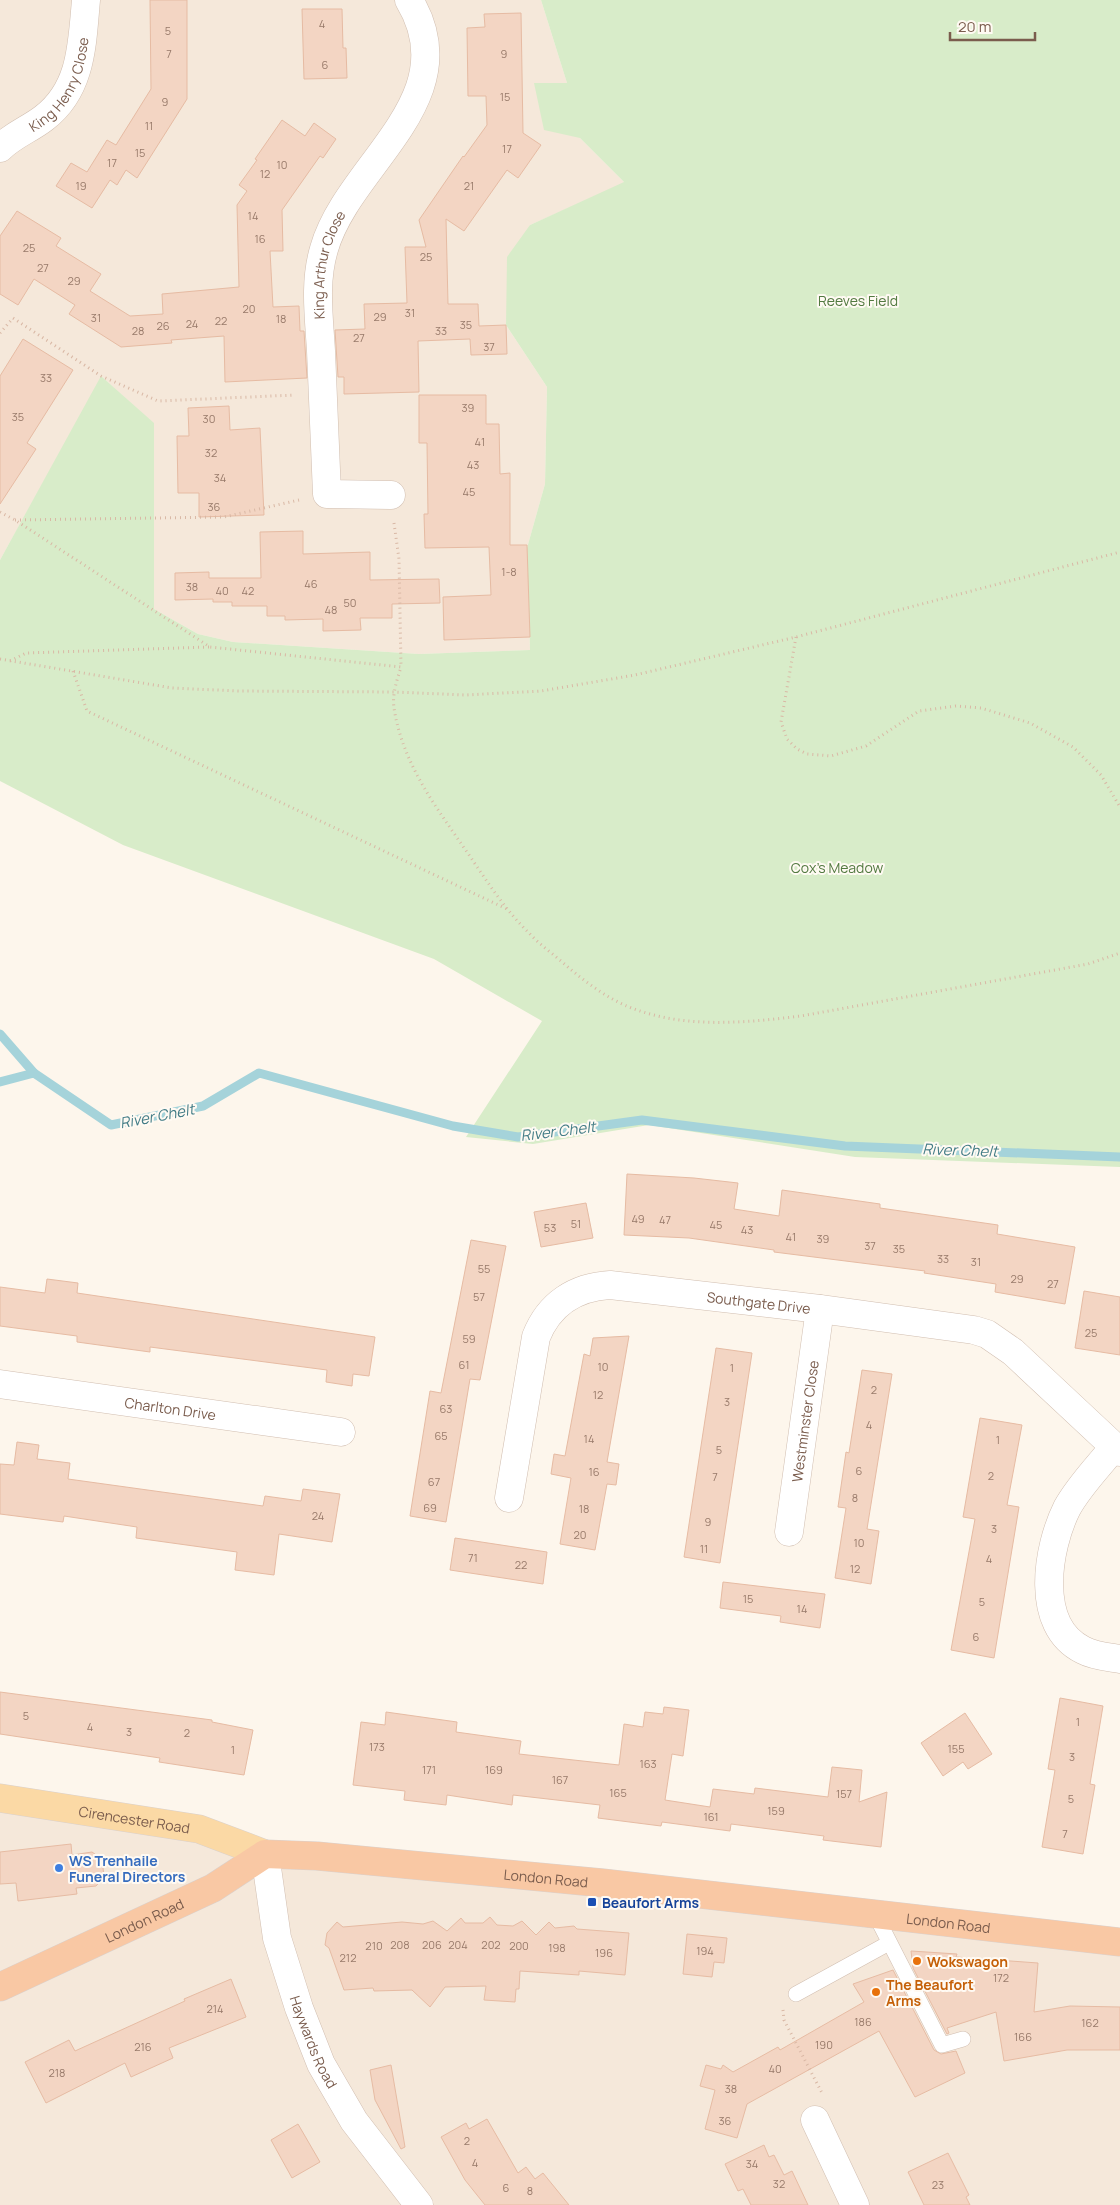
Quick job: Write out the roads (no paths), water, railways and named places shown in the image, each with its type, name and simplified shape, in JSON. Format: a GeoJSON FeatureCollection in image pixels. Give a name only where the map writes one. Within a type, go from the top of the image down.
{"type":"FeatureCollection","features":[{"type":"Feature","properties":{"kind":"highway","name":"London Road"},"geometry":{"type":"LineString","coordinates":[[0,1987],[213,1888],[265,1854],[317,1856],[593,1882],[1120,1942]]}},
{"type":"Feature","properties":{"kind":"main road","name":"Cirencester Road"},"geometry":{"type":"LineString","coordinates":[[0,1798],[199,1830],[265,1854]]}},
{"type":"Feature","properties":{"kind":"street","name":"King Henry Close"},"geometry":{"type":"LineString","coordinates":[[0,148],[51,114],[71,86],[78,68],[82,49],[86,0]]}},
{"type":"Feature","properties":{"kind":"street","name":"King Arthur Close"},"geometry":{"type":"LineString","coordinates":[[391,495],[327,494],[318,290],[319,271],[328,234],[336,219],[408,117],[421,85],[424,68],[423,42],[417,18],[408,0]]}},
{"type":"Feature","properties":{"kind":"street","name":"Southgate Drive"},"geometry":{"type":"LineString","coordinates":[[509,1498],[536,1337],[548,1314],[568,1296],[582,1290],[610,1286],[820,1309],[974,1330],[987,1334],[1013,1352],[1117,1450]]}},
{"type":"Feature","properties":{"kind":"street","name":"Westminster Close"},"geometry":{"type":"LineString","coordinates":[[789,1532],[820,1309]]}},
{"type":"Feature","properties":{"kind":"street","name":"Charlton Drive"},"geometry":{"type":"LineString","coordinates":[[0,1384],[341,1432]]}},
{"type":"Feature","properties":{"kind":"street"},"geometry":{"type":"LineString","coordinates":[[1117,1450],[1080,1488],[1068,1506],[1053,1546],[1050,1582],[1052,1611],[1056,1624],[1063,1635],[1083,1651],[1120,1659]]}},
{"type":"Feature","properties":{"kind":"street","name":"Haywards Road"},"geometry":{"type":"LineString","coordinates":[[265,1854],[277,1938],[299,2008],[321,2064],[354,2121],[409,2201]]}},
{"type":"Feature","properties":{"kind":"street"},"geometry":{"type":"LineString","coordinates":[[815,2120],[855,2205]]}},
{"type":"Feature","properties":{"kind":"lane"},"geometry":{"type":"LineString","coordinates":[[875,1914],[942,2044],[963,2039]]}},
{"type":"Feature","properties":{"kind":"lane"},"geometry":{"type":"LineString","coordinates":[[796,1994],[890,1943]]}},
{"type":"Feature","properties":{"kind":"waterway"},"geometry":{"type":"LineString","coordinates":[[0,1034],[34,1073]]}},
{"type":"Feature","properties":{"kind":"waterway","name":"River Chelt"},"geometry":{"type":"LineString","coordinates":[[0,1082],[34,1073],[111,1125],[203,1106],[259,1073],[453,1126],[518,1137],[642,1120],[845,1146],[1120,1157]]}},
{"type":"Feature","properties":{"kind":"place","name":"WS Trenhaile Funeral Directors"},"geometry":{"type":"Point","coordinates":[59,1868]}},
{"type":"Feature","properties":{"kind":"place","name":"Beaufort Arms"},"geometry":{"type":"Point","coordinates":[592,1902]}},
{"type":"Feature","properties":{"kind":"place","name":"Wokswagon"},"geometry":{"type":"Point","coordinates":[917,1961]}},
{"type":"Feature","properties":{"kind":"place","name":"The Beaufort Arms"},"geometry":{"type":"Point","coordinates":[876,1992]}},
{"type":"Feature","properties":{"kind":"park label","name":"Reeves Field"},"geometry":{"type":"Point","coordinates":[858,300]}},
{"type":"Feature","properties":{"kind":"park label","name":"Cox's Meadow"},"geometry":{"type":"Point","coordinates":[837,867]}}]}
